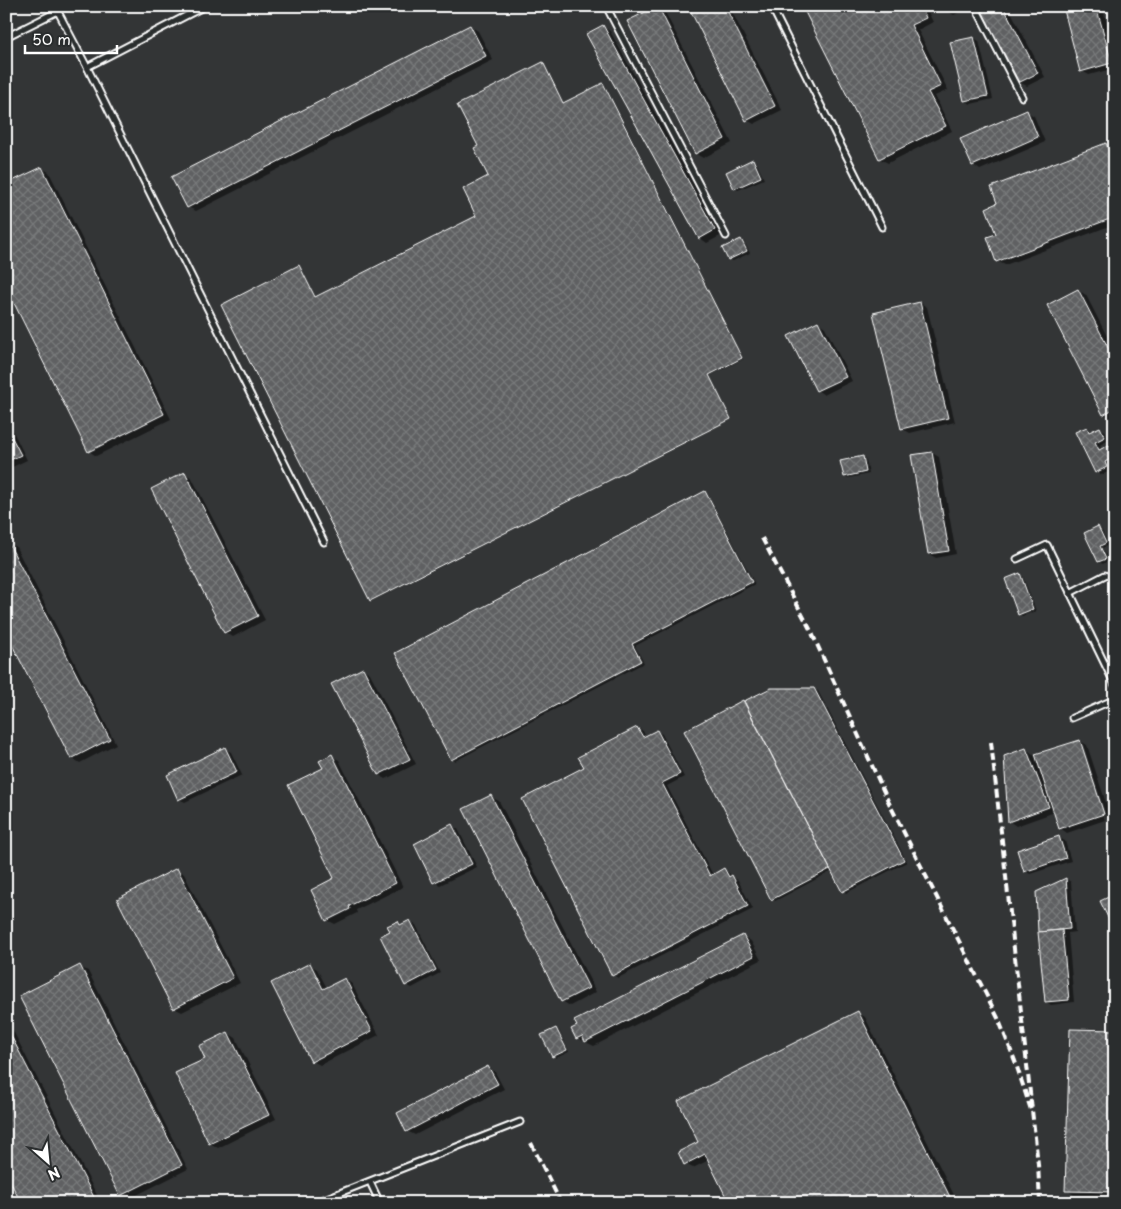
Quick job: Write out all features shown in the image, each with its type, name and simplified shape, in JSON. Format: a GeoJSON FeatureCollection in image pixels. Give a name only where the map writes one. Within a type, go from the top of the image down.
{"type":"FeatureCollection","features":[{"type":"Feature","properties":{"kind":"lane"},"geometry":{"type":"LineString","coordinates":[[87,67],[205,6]]}},
{"type":"Feature","properties":{"kind":"lane"},"geometry":{"type":"LineString","coordinates":[[606,6],[726,236]]}},
{"type":"Feature","properties":{"kind":"lane"},"geometry":{"type":"LineString","coordinates":[[771,6],[882,227]]}},
{"type":"Feature","properties":{"kind":"lane"},"geometry":{"type":"LineString","coordinates":[[975,6],[1022,97]]}},
{"type":"Feature","properties":{"kind":"lane"},"geometry":{"type":"LineString","coordinates":[[6,37],[57,9],[324,542]]}},
{"type":"Feature","properties":{"kind":"lane"},"geometry":{"type":"LineString","coordinates":[[1017,559],[1047,546],[1115,684]]}},
{"type":"Feature","properties":{"kind":"lane"},"geometry":{"type":"LineString","coordinates":[[1070,593],[1105,575]]}},
{"type":"Feature","properties":{"kind":"lane"},"geometry":{"type":"LineString","coordinates":[[1072,718],[1115,699]]}},
{"type":"Feature","properties":{"kind":"lane"},"geometry":{"type":"LineString","coordinates":[[314,1203],[520,1122]]}},
{"type":"Feature","properties":{"kind":"lane"},"geometry":{"type":"LineString","coordinates":[[370,1182],[380,1203]]}},
{"type":"Feature","properties":{"kind":"building"},"geometry":{"type":"Polygon","coordinates":[[[658,6],[725,139],[695,154],[627,21],[658,6]]]}},
{"type":"Feature","properties":{"kind":"building"},"geometry":{"type":"Polygon","coordinates":[[[688,6],[725,6],[775,106],[746,121],[688,6]]]}},
{"type":"Feature","properties":{"kind":"building"},"geometry":{"type":"Polygon","coordinates":[[[802,6],[921,6],[926,18],[911,25],[941,86],[928,92],[946,126],[879,159],[802,6]]]}},
{"type":"Feature","properties":{"kind":"building"},"geometry":{"type":"Polygon","coordinates":[[[978,6],[1003,6],[1038,73],[1018,83],[978,6]]]}},
{"type":"Feature","properties":{"kind":"building"},"geometry":{"type":"Polygon","coordinates":[[[1063,6],[1096,6],[1112,63],[1080,72],[1063,6]]]}},
{"type":"Feature","properties":{"kind":"building"},"geometry":{"type":"Polygon","coordinates":[[[470,25],[486,56],[187,208],[171,177],[470,25]]]}},
{"type":"Feature","properties":{"kind":"building"},"geometry":{"type":"Polygon","coordinates":[[[603,25],[715,230],[699,239],[586,34],[603,25]]]}},
{"type":"Feature","properties":{"kind":"building"},"geometry":{"type":"Polygon","coordinates":[[[974,37],[988,96],[964,101],[950,42],[974,37]]]}},
{"type":"Feature","properties":{"kind":"building"},"geometry":{"type":"Polygon","coordinates":[[[543,62],[563,103],[603,83],[742,358],[709,375],[731,419],[370,601],[221,305],[299,265],[315,297],[476,216],[463,189],[488,176],[474,148],[478,146],[457,105],[543,62]]]}},
{"type":"Feature","properties":{"kind":"building"},"geometry":{"type":"Polygon","coordinates":[[[1027,110],[1038,137],[972,166],[960,139],[1027,110]]]}},
{"type":"Feature","properties":{"kind":"building"},"geometry":{"type":"Polygon","coordinates":[[[1106,143],[1115,166],[1115,217],[996,262],[987,237],[996,234],[986,208],[997,203],[991,187],[1106,143]]]}},
{"type":"Feature","properties":{"kind":"building"},"geometry":{"type":"Polygon","coordinates":[[[753,159],[761,177],[734,189],[726,172],[753,159]]]}},
{"type":"Feature","properties":{"kind":"building"},"geometry":{"type":"Polygon","coordinates":[[[42,167],[164,414],[88,452],[6,287],[6,184],[42,167]]]}},
{"type":"Feature","properties":{"kind":"building"},"geometry":{"type":"Polygon","coordinates":[[[741,239],[747,251],[728,260],[722,248],[741,239]]]}},
{"type":"Feature","properties":{"kind":"building"},"geometry":{"type":"Polygon","coordinates":[[[1078,289],[1115,361],[1115,408],[1103,415],[1047,305],[1078,289]]]}},
{"type":"Feature","properties":{"kind":"building"},"geometry":{"type":"Polygon","coordinates":[[[920,302],[948,418],[901,429],[873,313],[920,302]]]}},
{"type":"Feature","properties":{"kind":"building"},"geometry":{"type":"Polygon","coordinates":[[[818,321],[846,377],[816,391],[788,336],[818,321]]]}},
{"type":"Feature","properties":{"kind":"building"},"geometry":{"type":"Polygon","coordinates":[[[6,426],[21,455],[6,462],[6,426]]]}},
{"type":"Feature","properties":{"kind":"building"},"geometry":{"type":"Polygon","coordinates":[[[1087,427],[1089,432],[1100,427],[1105,437],[1095,442],[1099,450],[1109,445],[1115,456],[1105,462],[1107,467],[1095,473],[1075,432],[1087,427]]]}},
{"type":"Feature","properties":{"kind":"building"},"geometry":{"type":"Polygon","coordinates":[[[932,452],[949,551],[928,554],[911,455],[932,452]]]}},
{"type":"Feature","properties":{"kind":"building"},"geometry":{"type":"Polygon","coordinates":[[[863,456],[866,472],[844,477],[840,461],[863,456]]]}},
{"type":"Feature","properties":{"kind":"building"},"geometry":{"type":"Polygon","coordinates":[[[185,472],[258,616],[224,633],[151,489],[185,472]]]}},
{"type":"Feature","properties":{"kind":"building"},"geometry":{"type":"Polygon","coordinates":[[[705,491],[752,582],[632,644],[641,661],[451,760],[395,653],[705,491]]]}},
{"type":"Feature","properties":{"kind":"building"},"geometry":{"type":"Polygon","coordinates":[[[1098,526],[1106,543],[1100,546],[1106,559],[1098,562],[1084,533],[1098,526]]]}},
{"type":"Feature","properties":{"kind":"building"},"geometry":{"type":"Polygon","coordinates":[[[8,542],[110,739],[71,759],[6,633],[6,543],[8,542]]]}},
{"type":"Feature","properties":{"kind":"building"},"geometry":{"type":"Polygon","coordinates":[[[1020,573],[1033,609],[1018,615],[1005,579],[1020,573]]]}},
{"type":"Feature","properties":{"kind":"building"},"geometry":{"type":"Polygon","coordinates":[[[363,668],[410,759],[378,775],[331,684],[363,668]]]}},
{"type":"Feature","properties":{"kind":"building"},"geometry":{"type":"Polygon","coordinates":[[[771,688],[814,688],[904,860],[842,892],[744,701],[771,688]]]}},
{"type":"Feature","properties":{"kind":"building"},"geometry":{"type":"Polygon","coordinates":[[[743,700],[830,869],[771,900],[684,731],[743,700]]]}},
{"type":"Feature","properties":{"kind":"building"},"geometry":{"type":"Polygon","coordinates":[[[637,727],[643,737],[657,730],[680,774],[662,783],[710,876],[724,868],[729,877],[732,875],[748,906],[612,976],[522,799],[584,767],[578,757],[637,727]]]}},
{"type":"Feature","properties":{"kind":"building"},"geometry":{"type":"Polygon","coordinates":[[[1080,740],[1104,814],[1059,829],[1035,754],[1080,740]]]}},
{"type":"Feature","properties":{"kind":"building"},"geometry":{"type":"Polygon","coordinates":[[[225,747],[237,772],[178,800],[167,775],[225,747]]]}},
{"type":"Feature","properties":{"kind":"building"},"geometry":{"type":"Polygon","coordinates":[[[1026,748],[1049,807],[1008,822],[1004,756],[1026,748]]]}},
{"type":"Feature","properties":{"kind":"building"},"geometry":{"type":"Polygon","coordinates":[[[332,754],[396,883],[349,906],[350,909],[326,921],[311,890],[334,878],[288,785],[323,768],[319,761],[332,754]]]}},
{"type":"Feature","properties":{"kind":"building"},"geometry":{"type":"Polygon","coordinates":[[[491,795],[589,988],[561,1002],[463,809],[491,795]]]}},
{"type":"Feature","properties":{"kind":"building"},"geometry":{"type":"Polygon","coordinates":[[[452,824],[472,864],[433,883],[414,844],[452,824]]]}},
{"type":"Feature","properties":{"kind":"building"},"geometry":{"type":"Polygon","coordinates":[[[1059,836],[1066,858],[1024,872],[1017,850],[1059,836]]]}},
{"type":"Feature","properties":{"kind":"building"},"geometry":{"type":"Polygon","coordinates":[[[177,868],[233,978],[173,1009],[117,899],[177,868]]]}},
{"type":"Feature","properties":{"kind":"building"},"geometry":{"type":"Polygon","coordinates":[[[1066,878],[1070,929],[1038,932],[1036,892],[1066,878]]]}},
{"type":"Feature","properties":{"kind":"building"},"geometry":{"type":"Polygon","coordinates":[[[1115,894],[1115,932],[1100,901],[1115,894]]]}},
{"type":"Feature","properties":{"kind":"building"},"geometry":{"type":"Polygon","coordinates":[[[410,920],[436,970],[405,986],[380,936],[390,931],[387,926],[398,921],[400,925],[410,920]]]}},
{"type":"Feature","properties":{"kind":"building"},"geometry":{"type":"Polygon","coordinates":[[[1062,930],[1069,1000],[1045,1002],[1038,932],[1062,930]]]}},
{"type":"Feature","properties":{"kind":"building"},"geometry":{"type":"Polygon","coordinates":[[[743,935],[754,956],[585,1042],[582,1036],[576,1039],[571,1029],[577,1026],[574,1021],[743,935]]]}},
{"type":"Feature","properties":{"kind":"building"},"geometry":{"type":"Polygon","coordinates":[[[310,963],[323,989],[345,978],[372,1031],[311,1062],[271,983],[310,963]]]}},
{"type":"Feature","properties":{"kind":"building"},"geometry":{"type":"Polygon","coordinates":[[[80,965],[182,1165],[120,1196],[19,996],[80,965]]]}},
{"type":"Feature","properties":{"kind":"building"},"geometry":{"type":"Polygon","coordinates":[[[858,1011],[953,1203],[729,1203],[705,1154],[684,1165],[678,1152],[698,1142],[678,1101],[858,1011]]]}},
{"type":"Feature","properties":{"kind":"building"},"geometry":{"type":"Polygon","coordinates":[[[6,1026],[97,1203],[21,1203],[6,1173],[6,1026]]]}},
{"type":"Feature","properties":{"kind":"building"},"geometry":{"type":"Polygon","coordinates":[[[556,1028],[567,1050],[552,1057],[541,1035],[556,1028]]]}},
{"type":"Feature","properties":{"kind":"building"},"geometry":{"type":"Polygon","coordinates":[[[1070,1029],[1115,1030],[1115,1192],[1065,1191],[1070,1029]]]}},
{"type":"Feature","properties":{"kind":"building"},"geometry":{"type":"Polygon","coordinates":[[[228,1032],[269,1115],[209,1144],[175,1073],[205,1059],[199,1046],[228,1032]]]}},
{"type":"Feature","properties":{"kind":"building"},"geometry":{"type":"Polygon","coordinates":[[[488,1066],[498,1084],[406,1132],[397,1113],[488,1066]]]}},
{"type":"Feature","properties":{"kind":"railway"},"geometry":{"type":"LineString","coordinates":[[762,538],[811,631],[889,803],[998,1018],[1015,1061],[1032,1113]]}},
{"type":"Feature","properties":{"kind":"railway"},"geometry":{"type":"LineString","coordinates":[[991,742],[1038,1164],[1040,1203]]}},
{"type":"Feature","properties":{"kind":"railway"},"geometry":{"type":"LineString","coordinates":[[531,1143],[561,1203]]}}]}
